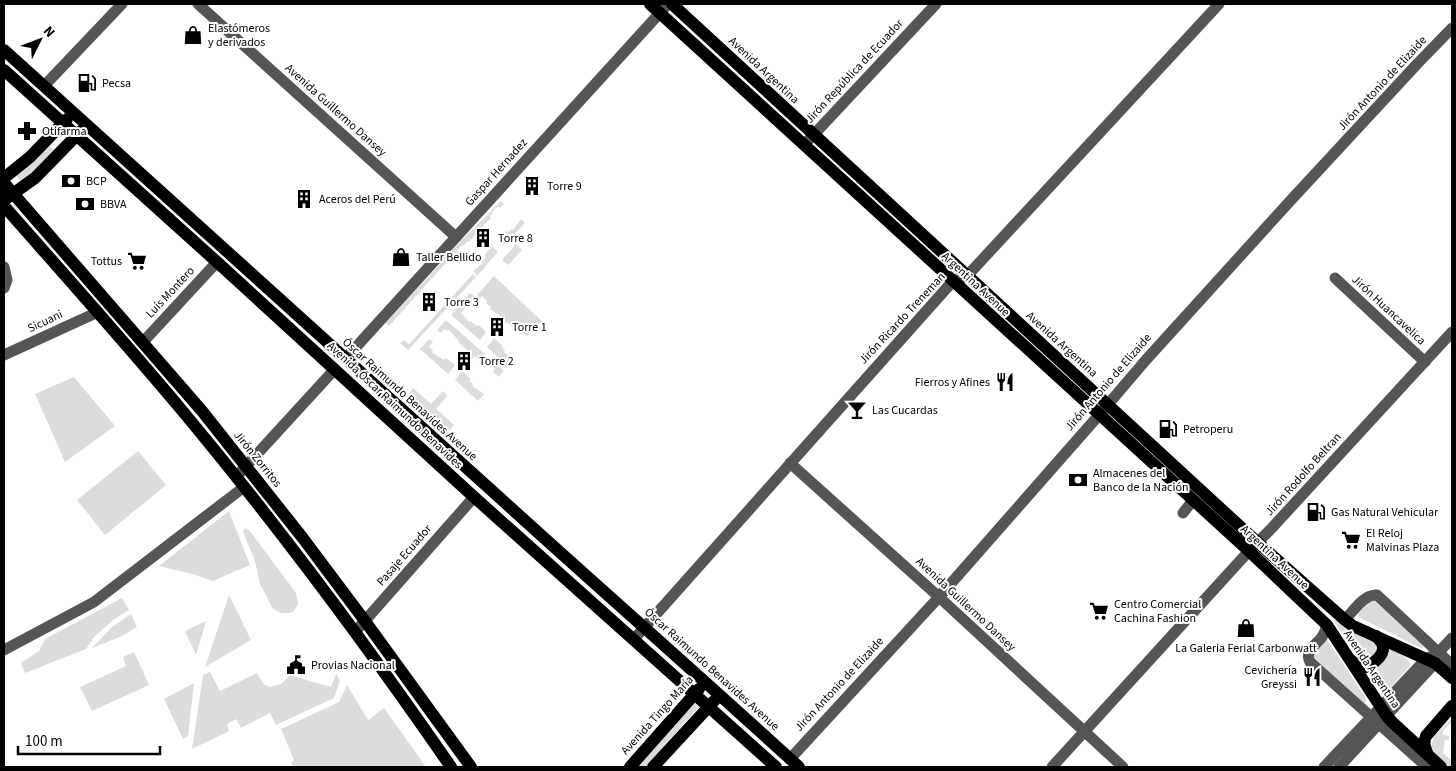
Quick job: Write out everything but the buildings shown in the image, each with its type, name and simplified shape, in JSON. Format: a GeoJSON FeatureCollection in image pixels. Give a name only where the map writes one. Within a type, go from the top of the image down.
{"type":"FeatureCollection","features":[{"type":"Feature","properties":{"kind":"main road","name":"Avenida Argentina"},"geometry":{"type":"LineString","coordinates":[[672,4],[1107,405],[1253,547],[1354,626],[1433,658],[1452,678]]}},
{"type":"Feature","properties":{"kind":"main road","name":"Argentina Avenue"},"geometry":{"type":"LineString","coordinates":[[659,7],[804,145],[1099,415],[1193,500],[1253,547],[1327,625]]}},
{"type":"Feature","properties":{"kind":"main road","name":"Óscar Raimundo Benavides Avenue"},"geometry":{"type":"LineString","coordinates":[[4,50],[795,763]]}},
{"type":"Feature","properties":{"kind":"main road"},"geometry":{"type":"LineString","coordinates":[[4,70],[63,124]]}},
{"type":"Feature","properties":{"kind":"main road"},"geometry":{"type":"LineString","coordinates":[[4,178],[30,157],[72,113]]}},
{"type":"Feature","properties":{"kind":"main road","name":"Avenida Óscar Raimundo Benavides"},"geometry":{"type":"LineString","coordinates":[[63,124],[474,497],[709,706]]}},
{"type":"Feature","properties":{"kind":"main road"},"geometry":{"type":"LineString","coordinates":[[9,197],[35,178],[86,125]]}},
{"type":"Feature","properties":{"kind":"main road","name":"Jirón Zorritos"},"geometry":{"type":"LineString","coordinates":[[4,183],[9,197],[143,342],[246,466],[366,620],[471,767]]}},
{"type":"Feature","properties":{"kind":"main road"},"geometry":{"type":"LineString","coordinates":[[4,206],[98,312],[240,482],[355,632],[451,767]]}},
{"type":"Feature","properties":{"kind":"main road","name":"Avenida Argentina"},"geometry":{"type":"LineString","coordinates":[[1327,625],[1350,660],[1379,716],[1392,722],[1428,762],[1441,767]]}},
{"type":"Feature","properties":{"kind":"main road"},"geometry":{"type":"LineString","coordinates":[[1350,660],[1363,668],[1371,664],[1383,652],[1382,643],[1376,636]]}},
{"type":"Feature","properties":{"kind":"main road","name":"Avenida Tingo María"},"geometry":{"type":"LineString","coordinates":[[630,767],[706,682]]}},
{"type":"Feature","properties":{"kind":"main road"},"geometry":{"type":"LineString","coordinates":[[654,767],[720,694]]}},
{"type":"Feature","properties":{"kind":"main road"},"geometry":{"type":"LineString","coordinates":[[709,706],[776,767]]}},
{"type":"Feature","properties":{"kind":"main road"},"geometry":{"type":"LineString","coordinates":[[1428,762],[1424,740],[1452,706]]}},
{"type":"Feature","properties":{"kind":"street"},"geometry":{"type":"LineString","coordinates":[[44,86],[122,4]]}},
{"type":"Feature","properties":{"kind":"street","name":"Avenida Guillermo Dansey"},"geometry":{"type":"LineString","coordinates":[[198,4],[456,237]]}},
{"type":"Feature","properties":{"kind":"street","name":"Jirón República de Ecuador"},"geometry":{"type":"LineString","coordinates":[[804,145],[936,4]]}},
{"type":"Feature","properties":{"kind":"street","name":"Jirón Ricardo Treneman"},"geometry":{"type":"LineString","coordinates":[[634,639],[953,281],[967,276],[1219,4]]}},
{"type":"Feature","properties":{"kind":"street","name":"Gaspar Hernadez"},"geometry":{"type":"LineString","coordinates":[[346,358],[456,237],[659,7]]}},
{"type":"Feature","properties":{"kind":"street","name":"Jirón Antonio de Elizaide"},"geometry":{"type":"LineString","coordinates":[[795,763],[1144,361],[1452,28]]}},
{"type":"Feature","properties":{"kind":"street","name":"Luís Montero"},"geometry":{"type":"LineString","coordinates":[[143,342],[217,262]]}},
{"type":"Feature","properties":{"kind":"street"},"geometry":{"type":"LineString","coordinates":[[4,288],[7,280],[5,271]]}},
{"type":"Feature","properties":{"kind":"street","name":"Jirón Huancavelica"},"geometry":{"type":"LineString","coordinates":[[1335,278],[1424,362]]}},
{"type":"Feature","properties":{"kind":"street","name":"Sicuani"},"geometry":{"type":"LineString","coordinates":[[4,355],[98,312]]}},
{"type":"Feature","properties":{"kind":"street","name":"Jirón Rodolfo Beltran"},"geometry":{"type":"LineString","coordinates":[[1052,767],[1452,332]]}},
{"type":"Feature","properties":{"kind":"street"},"geometry":{"type":"LineString","coordinates":[[4,650],[94,602],[240,482],[246,466],[335,369]]}},
{"type":"Feature","properties":{"kind":"street","name":"Avenida Guillermo Dansey"},"geometry":{"type":"LineString","coordinates":[[790,463],[939,597],[1122,767]]}},
{"type":"Feature","properties":{"kind":"street","name":"Pasaje Ecuador"},"geometry":{"type":"LineString","coordinates":[[355,632],[474,497]]}},
{"type":"Feature","properties":{"kind":"street"},"geometry":{"type":"LineString","coordinates":[[1182,513],[1193,500]]}},
{"type":"Feature","properties":{"kind":"street"},"geometry":{"type":"LineString","coordinates":[[1345,620],[1371,594],[1377,595],[1433,658],[1452,665]]}},
{"type":"Feature","properties":{"kind":"street"},"geometry":{"type":"LineString","coordinates":[[1327,625],[1323,636],[1308,653],[1307,657],[1310,662],[1379,716]]}},
{"type":"Feature","properties":{"kind":"street"},"geometry":{"type":"LineString","coordinates":[[1324,767],[1379,716],[1452,638]]}},
{"type":"Feature","properties":{"kind":"street"},"geometry":{"type":"LineString","coordinates":[[1339,767],[1379,716]]}},
{"type":"Feature","properties":{"kind":"shaded area"},"geometry":{"type":"Polygon","coordinates":[[[50,146],[54,150],[21,182],[16,176],[50,146]]]}},
{"type":"Feature","properties":{"kind":"shaded area"},"geometry":{"type":"Polygon","coordinates":[[[501,201],[504,204],[500,208],[498,206],[492,212],[491,218],[483,226],[485,228],[480,235],[477,233],[469,242],[462,245],[455,255],[451,251],[501,201]]]}},
{"type":"Feature","properties":{"kind":"shaded area"},"geometry":{"type":"Polygon","coordinates":[[[521,219],[525,223],[504,245],[498,239],[506,231],[513,230],[521,219]]]}},
{"type":"Feature","properties":{"kind":"shaded area"},"geometry":{"type":"Polygon","coordinates":[[[516,244],[522,250],[508,265],[502,260],[516,244]]]}},
{"type":"Feature","properties":{"kind":"shaded area"},"geometry":{"type":"Polygon","coordinates":[[[492,246],[498,252],[477,276],[473,271],[482,264],[486,257],[485,255],[492,246]]]}},
{"type":"Feature","properties":{"kind":"shaded area"},"geometry":{"type":"Polygon","coordinates":[[[450,253],[452,256],[389,326],[386,323],[450,253]]]}},
{"type":"Feature","properties":{"kind":"shaded area"},"geometry":{"type":"Polygon","coordinates":[[[473,274],[476,277],[408,350],[400,343],[404,340],[409,344],[473,274]]]}},
{"type":"Feature","properties":{"kind":"shaded area"},"geometry":{"type":"Polygon","coordinates":[[[494,276],[545,324],[539,323],[527,336],[507,322],[505,324],[498,319],[500,316],[490,309],[491,307],[486,303],[487,301],[482,296],[480,298],[477,295],[494,276]]]}},
{"type":"Feature","properties":{"kind":"shaded area"},"geometry":{"type":"Polygon","coordinates":[[[470,293],[475,297],[461,313],[469,322],[477,326],[479,325],[486,332],[480,340],[451,315],[470,293]]]}},
{"type":"Feature","properties":{"kind":"shaded area"},"geometry":{"type":"Polygon","coordinates":[[[446,320],[504,371],[499,377],[493,372],[495,369],[489,364],[484,362],[483,364],[475,356],[473,358],[466,352],[467,350],[449,330],[444,329],[441,333],[437,330],[446,320]]]}},
{"type":"Feature","properties":{"kind":"shaded area"},"geometry":{"type":"Polygon","coordinates":[[[494,338],[503,346],[504,352],[515,359],[508,366],[487,347],[494,338]]]}},
{"type":"Feature","properties":{"kind":"shaded area"},"geometry":{"type":"Polygon","coordinates":[[[429,339],[433,342],[429,347],[433,350],[432,352],[444,360],[446,358],[455,365],[448,374],[420,349],[429,339]]]}},
{"type":"Feature","properties":{"kind":"shaded area"},"geometry":{"type":"Polygon","coordinates":[[[462,371],[471,379],[469,381],[473,384],[472,386],[484,394],[478,401],[455,380],[462,371]]]}},
{"type":"Feature","properties":{"kind":"shaded area"},"geometry":{"type":"Polygon","coordinates":[[[74,377],[115,426],[65,462],[35,394],[74,377]]]}},
{"type":"Feature","properties":{"kind":"shaded area"},"geometry":{"type":"Polygon","coordinates":[[[413,388],[431,404],[443,391],[447,396],[436,409],[454,425],[446,435],[406,398],[413,388]]]}},
{"type":"Feature","properties":{"kind":"shaded area"},"geometry":{"type":"Polygon","coordinates":[[[138,451],[166,485],[105,535],[77,500],[138,451]]]}},
{"type":"Feature","properties":{"kind":"shaded area"},"geometry":{"type":"Polygon","coordinates":[[[229,511],[250,565],[213,581],[159,566],[229,511]]]}},
{"type":"Feature","properties":{"kind":"shaded area"},"geometry":{"type":"Polygon","coordinates":[[[245,528],[250,531],[296,593],[298,604],[293,612],[281,613],[273,609],[260,584],[255,561],[243,532],[245,528]]]}},
{"type":"Feature","properties":{"kind":"shaded area"},"geometry":{"type":"Polygon","coordinates":[[[229,595],[251,640],[205,667],[229,595]]]}},
{"type":"Feature","properties":{"kind":"shaded area"},"geometry":{"type":"Polygon","coordinates":[[[122,598],[129,610],[113,620],[94,637],[86,649],[25,673],[21,663],[39,651],[45,639],[122,598]]]}},
{"type":"Feature","properties":{"kind":"shaded area"},"geometry":{"type":"Polygon","coordinates":[[[1373,598],[1426,643],[1421,648],[1358,617],[1359,612],[1373,598]]]}},
{"type":"Feature","properties":{"kind":"shaded area"},"geometry":{"type":"Polygon","coordinates":[[[131,614],[137,627],[120,637],[92,648],[112,627],[131,614]]]}},
{"type":"Feature","properties":{"kind":"shaded area"},"geometry":{"type":"Polygon","coordinates":[[[1333,620],[1401,654],[1410,662],[1410,666],[1388,690],[1380,690],[1333,620]]]}},
{"type":"Feature","properties":{"kind":"shaded area"},"geometry":{"type":"Polygon","coordinates":[[[206,621],[196,655],[185,631],[206,621]]]}},
{"type":"Feature","properties":{"kind":"shaded area"},"geometry":{"type":"Polygon","coordinates":[[[1326,638],[1365,697],[1365,704],[1350,695],[1310,654],[1326,638]]]}},
{"type":"Feature","properties":{"kind":"shaded area"},"geometry":{"type":"Polygon","coordinates":[[[134,652],[149,685],[92,711],[80,687],[126,666],[123,657],[134,652]]]}},
{"type":"Feature","properties":{"kind":"shaded area"},"geometry":{"type":"Polygon","coordinates":[[[210,672],[220,691],[257,673],[263,684],[270,687],[281,684],[290,675],[331,687],[336,674],[340,681],[334,698],[276,725],[270,713],[241,728],[236,719],[227,724],[229,731],[192,749],[203,675],[210,672]]]}},
{"type":"Feature","properties":{"kind":"shaded area"},"geometry":{"type":"Polygon","coordinates":[[[194,683],[188,736],[183,739],[164,699],[194,683]]]}},
{"type":"Feature","properties":{"kind":"shaded area"},"geometry":{"type":"Polygon","coordinates":[[[347,685],[368,720],[384,708],[426,767],[293,767],[291,763],[294,760],[281,729],[339,702],[347,685]]]}},
{"type":"Feature","properties":{"kind":"shaded area"},"geometry":{"type":"Polygon","coordinates":[[[694,703],[699,707],[645,767],[636,767],[694,703]]]}},
{"type":"Feature","properties":{"kind":"shaded area"},"geometry":{"type":"Polygon","coordinates":[[[1452,718],[1452,721],[1443,731],[1443,735],[1449,736],[1449,740],[1445,740],[1443,753],[1452,761],[1452,767],[1450,767],[1431,747],[1434,737],[1452,718]]]}},
{"type":"Feature","properties":{"kind":"place","name":"Elastómeros y derivados"},"geometry":{"type":"Point","coordinates":[193,35]}},
{"type":"Feature","properties":{"kind":"place","name":"Pecsa"},"geometry":{"type":"Point","coordinates":[87,83]}},
{"type":"Feature","properties":{"kind":"place","name":"Otifarma"},"geometry":{"type":"Point","coordinates":[27,131]}},
{"type":"Feature","properties":{"kind":"place","name":"BCP"},"geometry":{"type":"Point","coordinates":[71,181]}},
{"type":"Feature","properties":{"kind":"place","name":"Torre 9"},"geometry":{"type":"Point","coordinates":[532,186]}},
{"type":"Feature","properties":{"kind":"place","name":"Aceros del Perú"},"geometry":{"type":"Point","coordinates":[304,199]}},
{"type":"Feature","properties":{"kind":"place","name":"BBVA"},"geometry":{"type":"Point","coordinates":[85,204]}},
{"type":"Feature","properties":{"kind":"place","name":"Torre 8"},"geometry":{"type":"Point","coordinates":[483,238]}},
{"type":"Feature","properties":{"kind":"place","name":"Taller Bellido"},"geometry":{"type":"Point","coordinates":[401,257]}},
{"type":"Feature","properties":{"kind":"place","name":"Tottus"},"geometry":{"type":"Point","coordinates":[137,261]}},
{"type":"Feature","properties":{"kind":"place","name":"Torre 3"},"geometry":{"type":"Point","coordinates":[429,302]}},
{"type":"Feature","properties":{"kind":"place","name":"Torre 1"},"geometry":{"type":"Point","coordinates":[497,327]}},
{"type":"Feature","properties":{"kind":"place","name":"Torre 2"},"geometry":{"type":"Point","coordinates":[464,361]}},
{"type":"Feature","properties":{"kind":"place","name":"Fierros y Afines"},"geometry":{"type":"Point","coordinates":[1005,382]}},
{"type":"Feature","properties":{"kind":"place","name":"Las Cucardas"},"geometry":{"type":"Point","coordinates":[857,410]}},
{"type":"Feature","properties":{"kind":"place","name":"Petroperu"},"geometry":{"type":"Point","coordinates":[1168,429]}},
{"type":"Feature","properties":{"kind":"place","name":"Almacenes del Banco de la Nación"},"geometry":{"type":"Point","coordinates":[1078,480]}},
{"type":"Feature","properties":{"kind":"place","name":"Gas Natural Vehicular"},"geometry":{"type":"Point","coordinates":[1316,512]}},
{"type":"Feature","properties":{"kind":"place","name":"El Reloj Malvinas Plaza"},"geometry":{"type":"Point","coordinates":[1351,540]}},
{"type":"Feature","properties":{"kind":"place","name":"Centro Comercial Cachina Fashion"},"geometry":{"type":"Point","coordinates":[1099,611]}},
{"type":"Feature","properties":{"kind":"place","name":"La Galeria Ferial Carbonwatt"},"geometry":{"type":"Point","coordinates":[1246,628]}},
{"type":"Feature","properties":{"kind":"place","name":"Provias Nacional"},"geometry":{"type":"Point","coordinates":[296,665]}},
{"type":"Feature","properties":{"kind":"place","name":"Cevichería Greyssi"},"geometry":{"type":"Point","coordinates":[1312,677]}}]}
